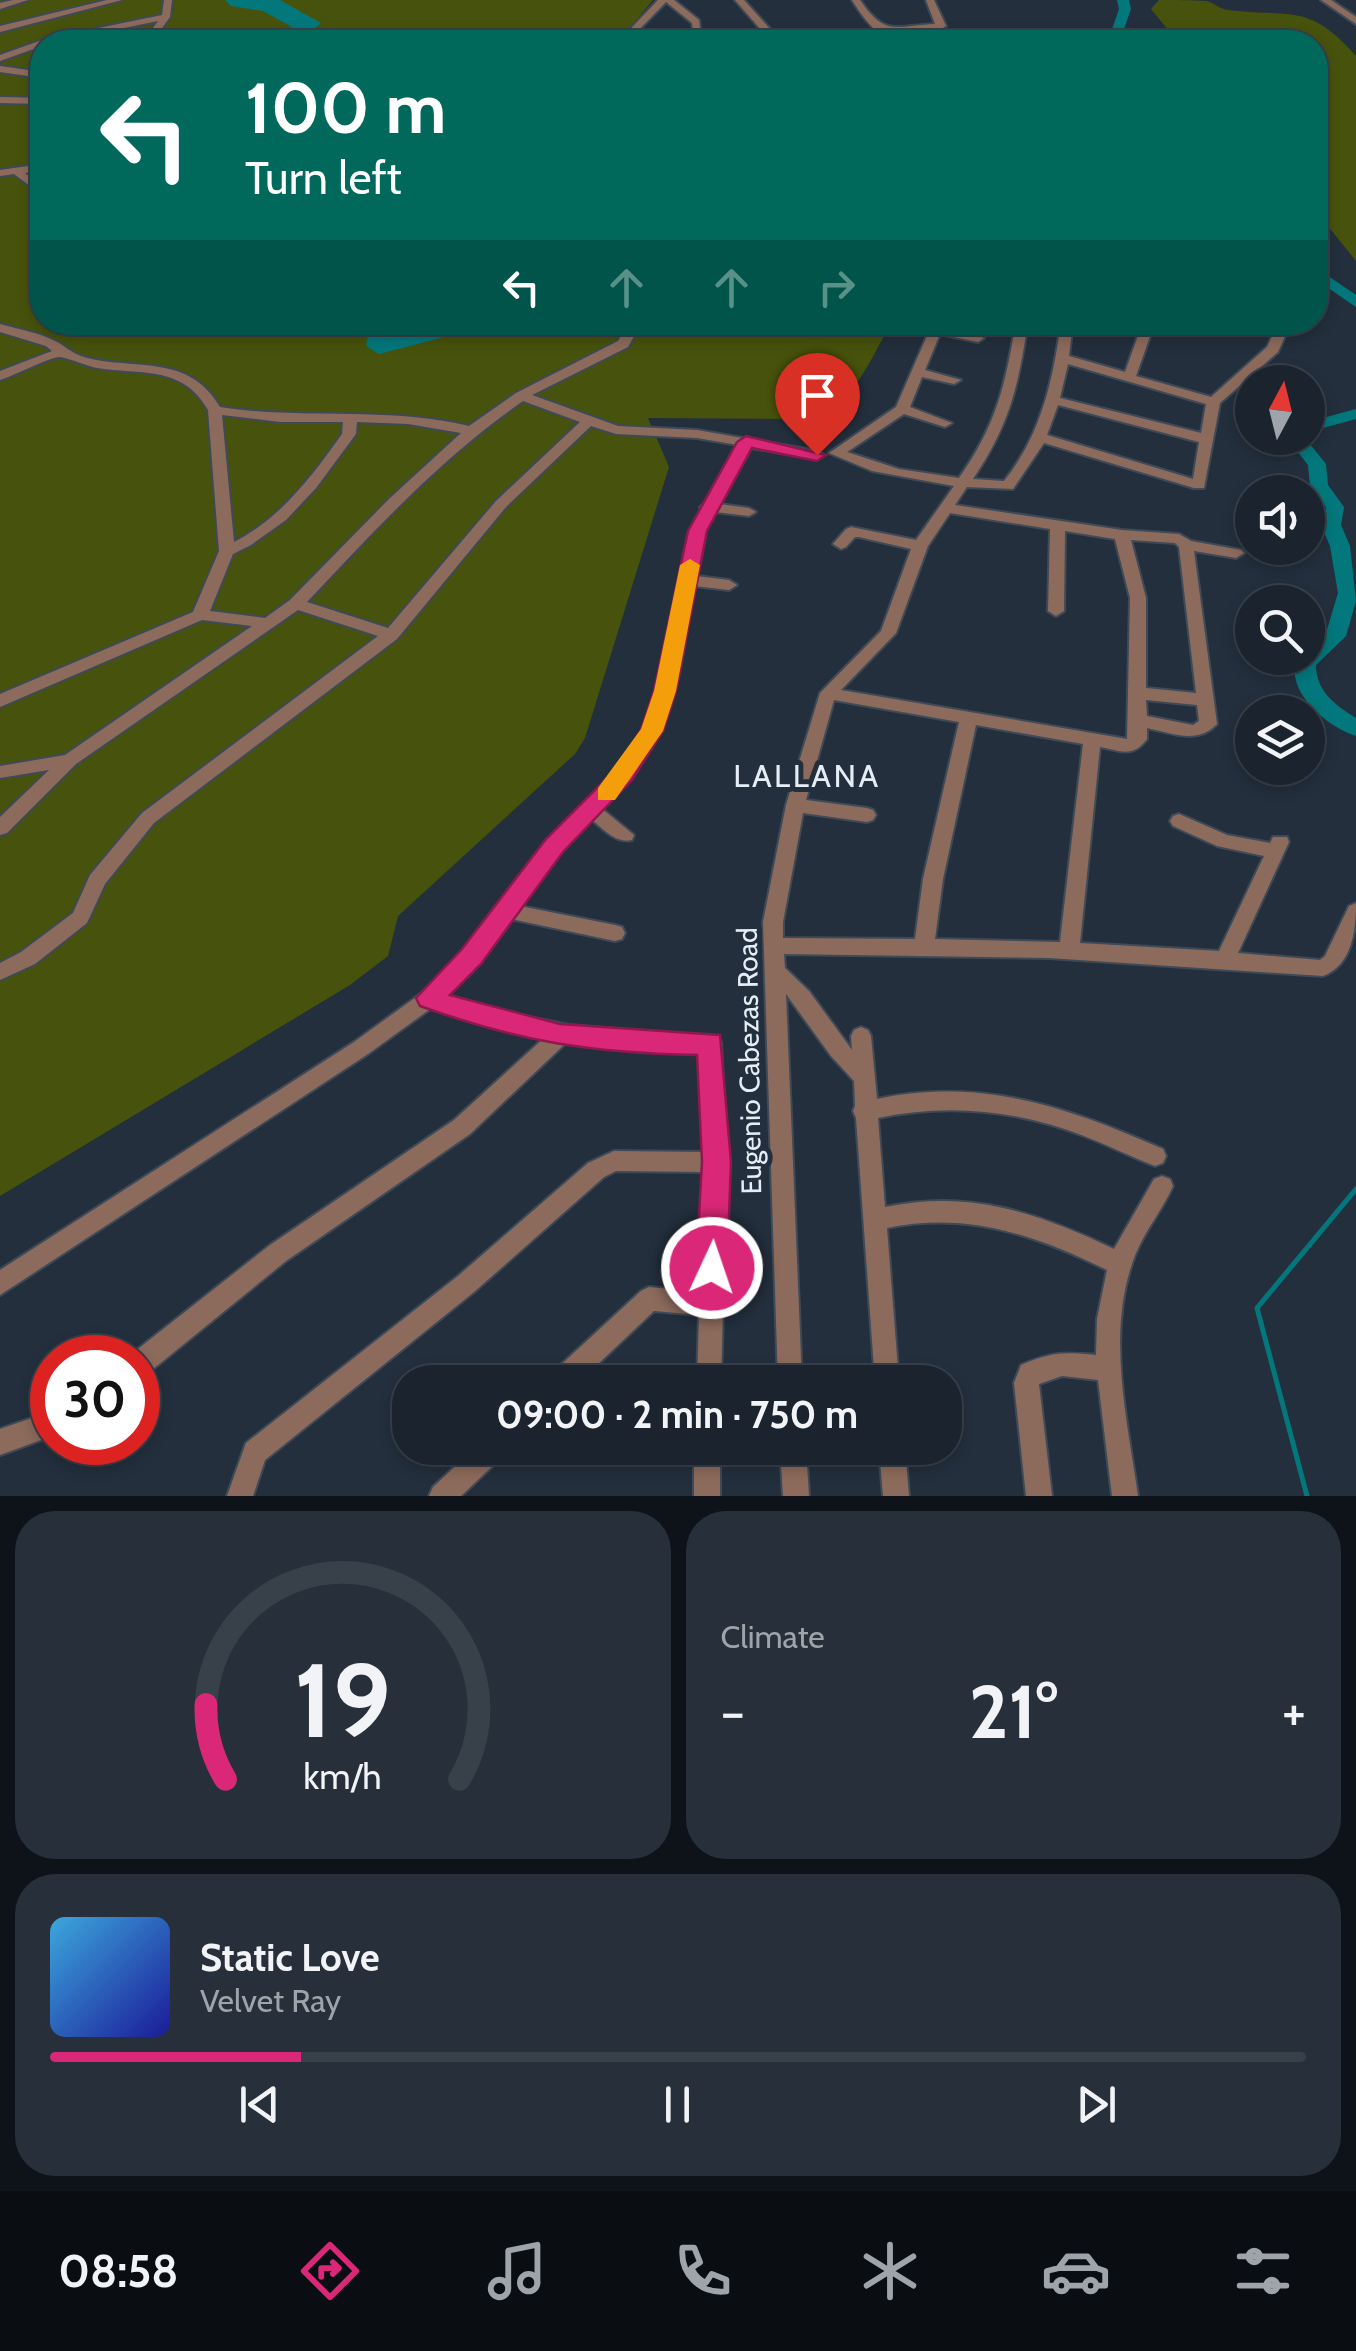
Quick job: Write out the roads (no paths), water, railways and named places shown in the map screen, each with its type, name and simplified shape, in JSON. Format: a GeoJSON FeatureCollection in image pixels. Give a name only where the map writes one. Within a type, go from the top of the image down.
{"type":"FeatureCollection","features":[{"type":"Feature","properties":{"kind":"street"},"geometry":{"type":"LineString","coordinates":[[0,6],[24,0]]}},
{"type":"Feature","properties":{"kind":"street"},"geometry":{"type":"LineString","coordinates":[[0,30],[118,0]]}},
{"type":"Feature","properties":{"kind":"street"},"geometry":{"type":"LineString","coordinates":[[157,30],[166,17],[168,0]]}},
{"type":"Feature","properties":{"kind":"street"},"geometry":{"type":"LineString","coordinates":[[635,30],[666,0],[696,22],[697,30]]}},
{"type":"Feature","properties":{"kind":"street"},"geometry":{"type":"LineString","coordinates":[[738,0],[766,30]]}},
{"type":"Feature","properties":{"kind":"street"},"geometry":{"type":"LineString","coordinates":[[856,0],[880,30],[941,26],[930,0]]}},
{"type":"Feature","properties":{"kind":"street"},"geometry":{"type":"LineString","coordinates":[[1327,0],[1356,21]]}},
{"type":"Feature","properties":{"kind":"street"},"geometry":{"type":"LineString","coordinates":[[90,30],[166,17]]}},
{"type":"Feature","properties":{"kind":"street"},"geometry":{"type":"LineString","coordinates":[[0,58],[30,47]]}},
{"type":"Feature","properties":{"kind":"street"},"geometry":{"type":"LineString","coordinates":[[0,69],[30,73]]}},
{"type":"Feature","properties":{"kind":"street"},"geometry":{"type":"LineString","coordinates":[[0,100],[30,101]]}},
{"type":"Feature","properties":{"kind":"street"},"geometry":{"type":"LineString","coordinates":[[0,173],[30,168]]}},
{"type":"Feature","properties":{"kind":"street"},"geometry":{"type":"LineString","coordinates":[[17,170],[30,181]]}},
{"type":"Feature","properties":{"kind":"street"},"geometry":{"type":"LineString","coordinates":[[0,328],[51,343],[60,352],[79,360],[176,374],[197,382],[209,393],[215,410],[227,550],[200,615]]}},
{"type":"Feature","properties":{"kind":"street"},"geometry":{"type":"LineString","coordinates":[[0,828],[70,760],[296,604],[394,502],[471,431],[521,396],[623,344],[628,335]]}},
{"type":"Feature","properties":{"kind":"street"},"geometry":{"type":"LineString","coordinates":[[933,335],[902,409],[836,453],[861,464],[964,484],[1008,486],[1032,460],[1041,438],[1065,335]]}},
{"type":"Feature","properties":{"kind":"street"},"geometry":{"type":"LineString","coordinates":[[968,335],[978,338]]}},
{"type":"Feature","properties":{"kind":"street","name":"Eugenio Cabezas Road"},"geometry":{"type":"LineString","coordinates":[[789,1365],[774,922],[795,805],[828,693],[888,633],[920,546],[990,446],[1012,385],[1020,335]]}},
{"type":"Feature","properties":{"kind":"street"},"geometry":{"type":"LineString","coordinates":[[1129,378],[1145,335]]}},
{"type":"Feature","properties":{"kind":"street"},"geometry":{"type":"LineString","coordinates":[[1041,438],[1200,484],[1213,402],[1273,349],[1279,335]]}},
{"type":"Feature","properties":{"kind":"street"},"geometry":{"type":"LineString","coordinates":[[0,376],[60,352]]}},
{"type":"Feature","properties":{"kind":"street"},"geometry":{"type":"LineString","coordinates":[[1062,358],[1213,402]]}},
{"type":"Feature","properties":{"kind":"street"},"geometry":{"type":"LineString","coordinates":[[918,372],[954,380]]}},
{"type":"Feature","properties":{"kind":"street"},"geometry":{"type":"LineString","coordinates":[[521,396],[587,422],[643,434],[697,434],[817,455]]}},
{"type":"Feature","properties":{"kind":"street"},"geometry":{"type":"LineString","coordinates":[[1053,400],[1206,439]]}},
{"type":"Feature","properties":{"kind":"street"},"geometry":{"type":"LineString","coordinates":[[902,409],[944,423]]}},
{"type":"Feature","properties":{"kind":"street"},"geometry":{"type":"LineString","coordinates":[[215,410],[284,421],[425,418],[471,431]]}},
{"type":"Feature","properties":{"kind":"street"},"geometry":{"type":"LineString","coordinates":[[227,550],[250,542],[291,506],[348,434],[350,420]]}},
{"type":"Feature","properties":{"kind":"street"},"geometry":{"type":"LineString","coordinates":[[0,972],[28,958],[80,918],[98,880],[148,818],[391,635],[501,504],[587,422]]}},
{"type":"Feature","properties":{"kind":"street"},"geometry":{"type":"LineString","coordinates":[[0,1284],[430,998],[508,911],[554,845],[624,774],[652,731],[665,691],[687,580],[707,506],[746,442]]}},
{"type":"Feature","properties":{"kind":"street"},"geometry":{"type":"LineString","coordinates":[[707,506],[749,512]]}},
{"type":"Feature","properties":{"kind":"street"},"geometry":{"type":"LineString","coordinates":[[946,508],[1122,535],[1179,539],[1186,545],[1235,554]]}},
{"type":"Feature","properties":{"kind":"street"},"geometry":{"type":"LineString","coordinates":[[1056,610],[1058,525]]}},
{"type":"Feature","properties":{"kind":"street"},"geometry":{"type":"LineString","coordinates":[[841,544],[851,532],[859,532],[920,546]]}},
{"type":"Feature","properties":{"kind":"street"},"geometry":{"type":"LineString","coordinates":[[828,693],[1134,745],[1138,720],[1138,598],[1122,535]]}},
{"type":"Feature","properties":{"kind":"street"},"geometry":{"type":"LineString","coordinates":[[1138,720],[1200,732],[1208,724],[1186,545]]}},
{"type":"Feature","properties":{"kind":"street"},"geometry":{"type":"LineString","coordinates":[[687,580],[729,584]]}},
{"type":"Feature","properties":{"kind":"street"},"geometry":{"type":"LineString","coordinates":[[296,604],[391,635]]}},
{"type":"Feature","properties":{"kind":"street"},"geometry":{"type":"LineString","coordinates":[[0,701],[200,615],[268,623]]}},
{"type":"Feature","properties":{"kind":"street"},"geometry":{"type":"LineString","coordinates":[[1138,693],[1205,700]]}},
{"type":"Feature","properties":{"kind":"street"},"geometry":{"type":"LineString","coordinates":[[924,946],[933,879],[969,717]]}},
{"type":"Feature","properties":{"kind":"street"},"geometry":{"type":"LineString","coordinates":[[1069,953],[1092,740]]}},
{"type":"Feature","properties":{"kind":"street"},"geometry":{"type":"LineString","coordinates":[[0,772],[70,760]]}},
{"type":"Feature","properties":{"kind":"street"},"geometry":{"type":"LineString","coordinates":[[795,805],[868,815]]}},
{"type":"Feature","properties":{"kind":"street"},"geometry":{"type":"LineString","coordinates":[[591,810],[625,835]]}},
{"type":"Feature","properties":{"kind":"street"},"geometry":{"type":"LineString","coordinates":[[1180,821],[1224,842],[1278,847],[1226,958]]}},
{"type":"Feature","properties":{"kind":"street"},"geometry":{"type":"LineString","coordinates":[[508,911],[615,933]]}},
{"type":"Feature","properties":{"kind":"street"},"geometry":{"type":"LineString","coordinates":[[774,946],[924,946],[1226,958],[1323,968],[1332,962],[1356,911]]}},
{"type":"Feature","properties":{"kind":"street"},"geometry":{"type":"LineString","coordinates":[[775,972],[812,1004],[848,1062],[862,1074]]}},
{"type":"Feature","properties":{"kind":"street"},"geometry":{"type":"LineString","coordinates":[[430,998],[482,1017],[560,1036],[605,1042],[710,1043],[716,1162],[708,1365]]}},
{"type":"Feature","properties":{"kind":"street"},"geometry":{"type":"LineString","coordinates":[[160,1348],[278,1254],[462,1127],[560,1036]]}},
{"type":"Feature","properties":{"kind":"street"},"geometry":{"type":"LineString","coordinates":[[861,1036],[886,1365]]}},
{"type":"Feature","properties":{"kind":"street"},"geometry":{"type":"LineString","coordinates":[[864,1111],[910,1098],[968,1098],[1029,1107],[1094,1128],[1156,1156]]}},
{"type":"Feature","properties":{"kind":"street"},"geometry":{"type":"LineString","coordinates":[[240,1496],[255,1452],[466,1284],[596,1170],[614,1161],[716,1162]]}},
{"type":"Feature","properties":{"kind":"street"},"geometry":{"type":"LineString","coordinates":[[1125,1496],[1110,1369],[1120,1264],[1162,1186]]}},
{"type":"Feature","properties":{"kind":"street"},"geometry":{"type":"LineString","coordinates":[[873,1220],[913,1210],[1000,1215],[1044,1227],[1120,1264]]}},
{"type":"Feature","properties":{"kind":"street"},"geometry":{"type":"LineString","coordinates":[[577,1365],[646,1294],[710,1304]]}},
{"type":"Feature","properties":{"kind":"street"},"geometry":{"type":"LineString","coordinates":[[1039,1496],[1026,1382],[1030,1374],[1062,1364],[1110,1369]]}},
{"type":"Feature","properties":{"kind":"street"},"geometry":{"type":"LineString","coordinates":[[0,1442],[30,1432]]}},
{"type":"Feature","properties":{"kind":"street"},"geometry":{"type":"LineString","coordinates":[[442,1496],[475,1465]]}},
{"type":"Feature","properties":{"kind":"street"},"geometry":{"type":"LineString","coordinates":[[707,1496],[708,1465]]}},
{"type":"Feature","properties":{"kind":"street"},"geometry":{"type":"LineString","coordinates":[[794,1465],[796,1496]]}},
{"type":"Feature","properties":{"kind":"street"},"geometry":{"type":"LineString","coordinates":[[893,1465],[896,1496]]}},
{"type":"Feature","properties":{"kind":"waterway"},"geometry":{"type":"LineString","coordinates":[[1118,30],[1125,9],[1123,0]]}},
{"type":"Feature","properties":{"kind":"waterway"},"geometry":{"type":"LineString","coordinates":[[1328,282],[1356,302]]}},
{"type":"Feature","properties":{"kind":"waterway"},"geometry":{"type":"LineString","coordinates":[[1325,422],[1356,414]]}},
{"type":"Feature","properties":{"kind":"waterway"},"geometry":{"type":"LineString","coordinates":[[1310,455],[1317,464],[1319,485],[1335,507],[1331,525],[1340,546],[1348,593],[1336,636],[1305,663],[1305,674],[1320,702],[1356,728]]}},
{"type":"Feature","properties":{"kind":"waterway"},"geometry":{"type":"LineString","coordinates":[[1307,1496],[1257,1308],[1356,1189]]}},
{"type":"Feature","properties":{"kind":"district","name":"LALLANA"},"geometry":{"type":"Point","coordinates":[807,775]}}]}
